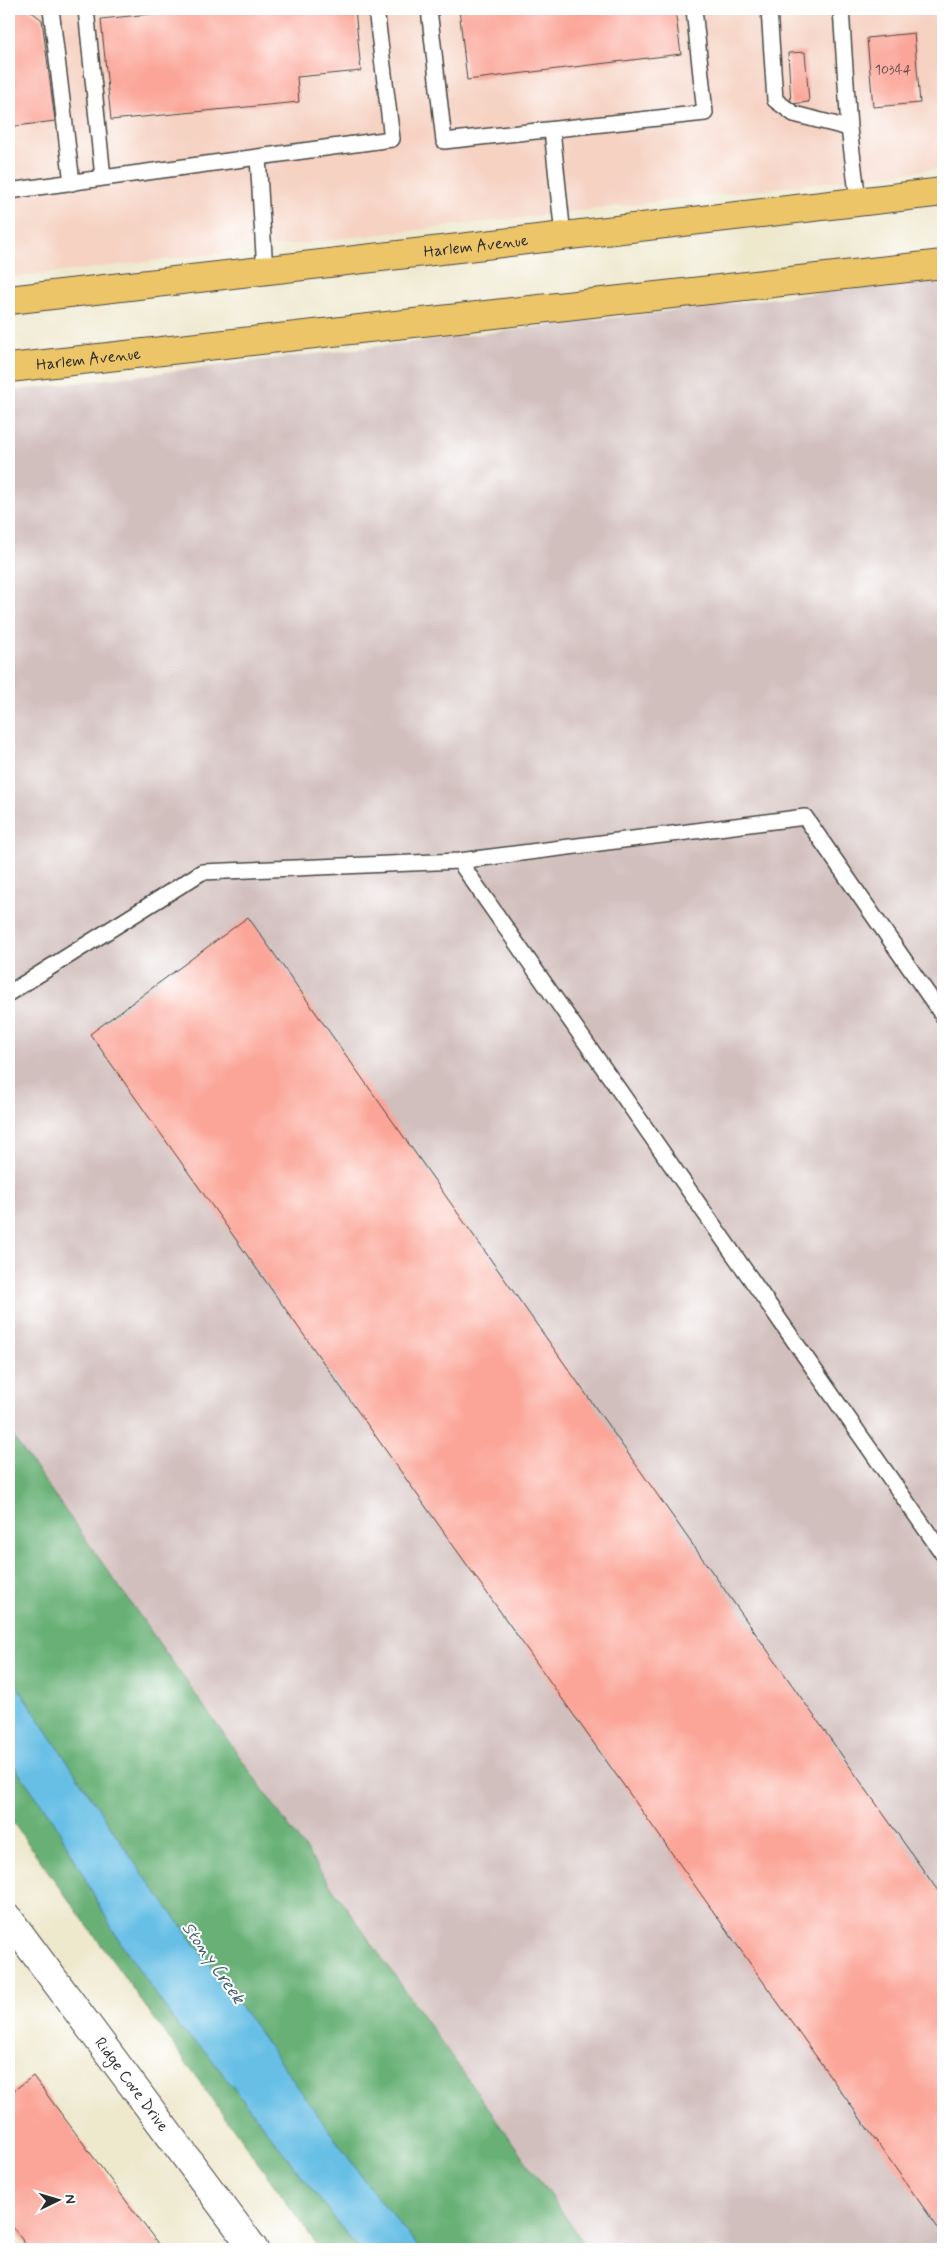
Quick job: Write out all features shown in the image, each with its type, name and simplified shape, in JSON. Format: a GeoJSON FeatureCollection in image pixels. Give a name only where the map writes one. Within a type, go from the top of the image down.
{"type":"FeatureCollection","features":[{"type":"Feature","properties":{"kind":"main road","name":"Harlem Avenue"},"geometry":{"type":"LineString","coordinates":[[9,300],[943,192]]}},
{"type":"Feature","properties":{"kind":"main road","name":"Harlem Avenue"},"geometry":{"type":"LineString","coordinates":[[9,368],[943,264]]}},
{"type":"Feature","properties":{"kind":"street","name":"Ridge Cove Drive"},"geometry":{"type":"LineString","coordinates":[[9,1919],[254,2249]]}},
{"type":"Feature","properties":{"kind":"lane"},"geometry":{"type":"LineString","coordinates":[[51,9],[72,183]]}},
{"type":"Feature","properties":{"kind":"lane"},"geometry":{"type":"LineString","coordinates":[[86,9],[103,178]]}},
{"type":"Feature","properties":{"kind":"lane"},"geometry":{"type":"LineString","coordinates":[[9,191],[392,139],[376,9]]}},
{"type":"Feature","properties":{"kind":"lane"},"geometry":{"type":"LineString","coordinates":[[429,9],[444,141],[705,113],[694,9]]}},
{"type":"Feature","properties":{"kind":"lane"},"geometry":{"type":"LineString","coordinates":[[769,9],[775,100],[794,114],[849,128]]}},
{"type":"Feature","properties":{"kind":"lane"},"geometry":{"type":"LineString","coordinates":[[841,9],[849,128],[858,201]]}},
{"type":"Feature","properties":{"kind":"lane"},"geometry":{"type":"LineString","coordinates":[[552,130],[563,236]]}},
{"type":"Feature","properties":{"kind":"lane"},"geometry":{"type":"LineString","coordinates":[[258,157],[266,270]]}},
{"type":"Feature","properties":{"kind":"lane"},"geometry":{"type":"LineString","coordinates":[[9,993],[202,872],[459,861],[805,817],[943,1016]]}},
{"type":"Feature","properties":{"kind":"lane"},"geometry":{"type":"LineString","coordinates":[[459,861],[943,1554]]}},
{"type":"Feature","properties":{"kind":"shaded area"},"geometry":{"type":"Polygon","coordinates":[[[9,9],[943,9],[943,168],[9,278],[9,9]]]}},
{"type":"Feature","properties":{"kind":"shaded area"},"geometry":{"type":"Polygon","coordinates":[[[943,278],[943,2249],[588,2249],[9,1431],[9,391],[943,278]]]}},
{"type":"Feature","properties":{"kind":"green space"},"geometry":{"type":"Polygon","coordinates":[[[9,1431],[588,2249],[420,2249],[367,2184],[214,1969],[141,1872],[9,1674],[9,1431]]]}},
{"type":"Feature","properties":{"kind":"green space"},"geometry":{"type":"Polygon","coordinates":[[[9,1759],[54,1821],[115,1934],[179,2028],[206,2052],[358,2249],[320,2249],[9,1817],[9,1759]]]}},
{"type":"Feature","properties":{"kind":"water"},"geometry":{"type":"Polygon","coordinates":[[[9,1674],[141,1872],[214,1969],[367,2184],[420,2249],[358,2249],[206,2052],[179,2028],[115,1934],[54,1821],[9,1759],[9,1674]]]}},
{"type":"Feature","properties":{"kind":"building"},"geometry":{"type":"Polygon","coordinates":[[[9,9],[28,9],[42,20],[55,121],[9,127],[9,9]]]}},
{"type":"Feature","properties":{"kind":"building"},"geometry":{"type":"Polygon","coordinates":[[[199,9],[355,9],[361,71],[297,77],[299,102],[111,120],[101,19],[199,9]]]}},
{"type":"Feature","properties":{"kind":"building"},"geometry":{"type":"Polygon","coordinates":[[[459,9],[675,9],[681,54],[467,80],[459,9]]]}},
{"type":"Feature","properties":{"kind":"building"},"geometry":{"type":"Polygon","coordinates":[[[914,33],[920,103],[873,107],[867,38],[914,33]]]}},
{"type":"Feature","properties":{"kind":"building"},"geometry":{"type":"Polygon","coordinates":[[[805,52],[809,102],[791,104],[788,53],[805,52]]]}},
{"type":"Feature","properties":{"kind":"building"},"geometry":{"type":"Polygon","coordinates":[[[248,917],[943,1898],[943,2235],[90,1034],[248,917]]]}},
{"type":"Feature","properties":{"kind":"building"},"geometry":{"type":"Polygon","coordinates":[[[33,2076],[162,2249],[29,2249],[9,2222],[9,2094],[33,2076]]]}},
{"type":"Feature","properties":{"kind":"water label","name":"Stony Creek"},"geometry":{"type":"Point","coordinates":[213,1963]}}]}
